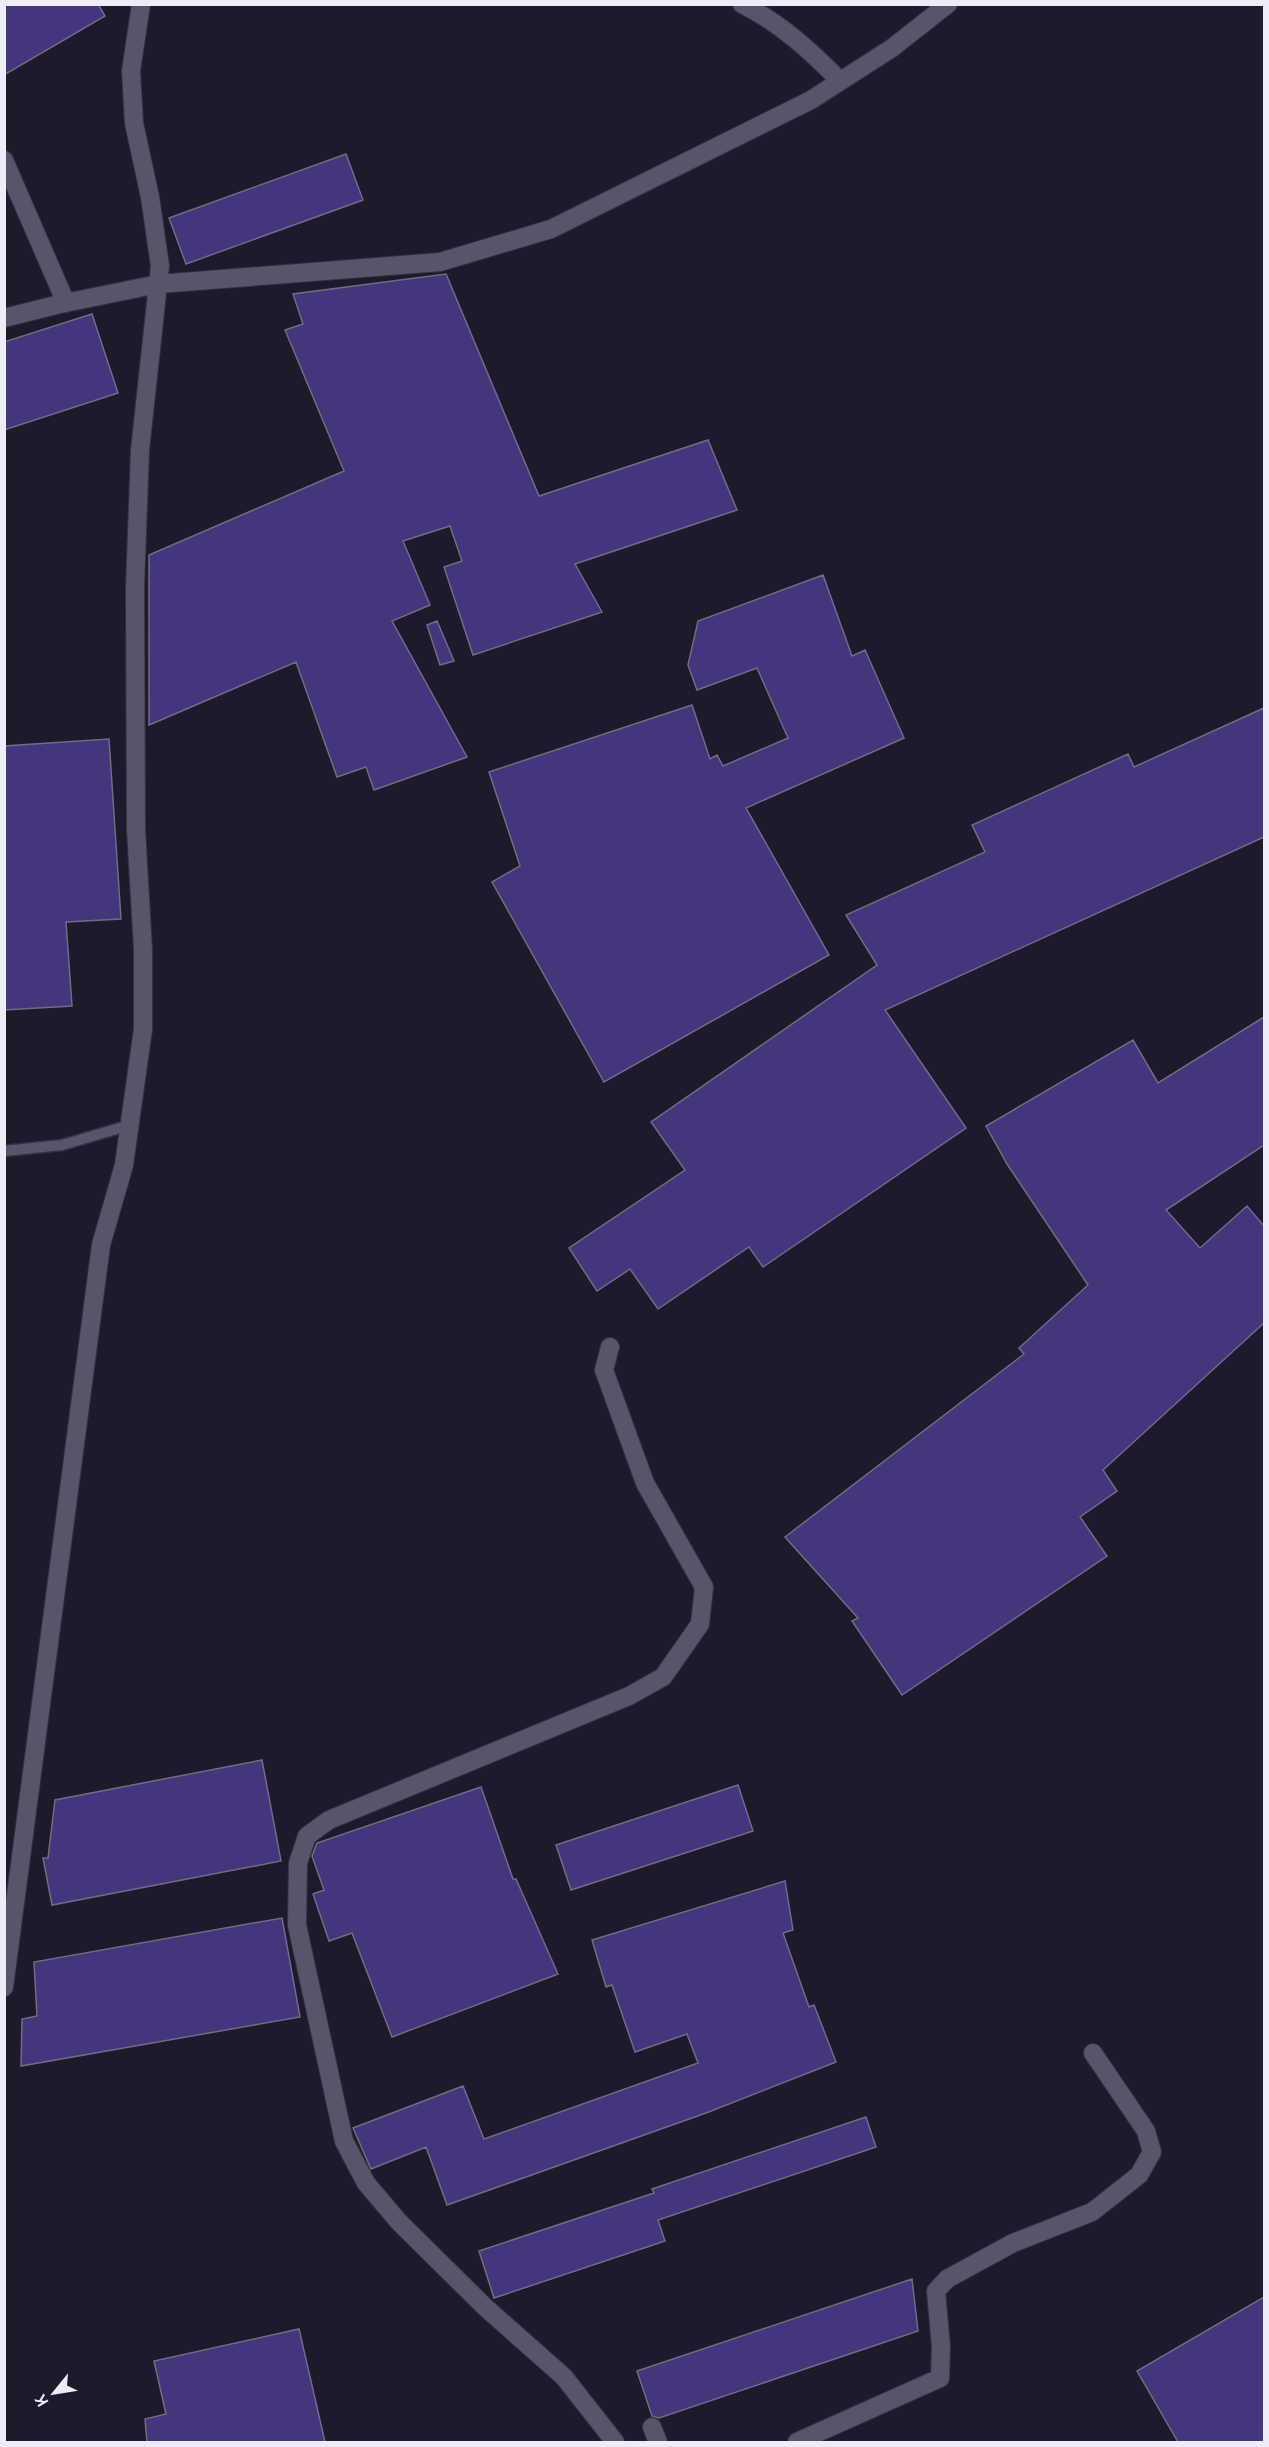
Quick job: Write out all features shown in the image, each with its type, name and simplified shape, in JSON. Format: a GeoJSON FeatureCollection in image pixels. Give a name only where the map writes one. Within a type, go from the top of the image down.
{"type":"FeatureCollection","features":[{"type":"Feature","properties":{"kind":"street"},"geometry":{"type":"LineString","coordinates":[[4,1987],[101,1245],[124,1164],[143,1029],[143,950],[136,829],[135,588],[140,450],[160,266],[150,197],[134,123],[131,71],[141,4]]}},
{"type":"Feature","properties":{"kind":"street"},"geometry":{"type":"LineString","coordinates":[[742,4],[761,14],[809,50],[840,81]]}},
{"type":"Feature","properties":{"kind":"street"},"geometry":{"type":"LineString","coordinates":[[4,318],[158,284],[440,262],[551,229],[811,100],[892,48],[948,4]]}},
{"type":"Feature","properties":{"kind":"street"},"geometry":{"type":"LineString","coordinates":[[4,160],[66,303]]}},
{"type":"Feature","properties":{"kind":"street"},"geometry":{"type":"LineString","coordinates":[[610,1347],[604,1370],[645,1483],[704,1587],[700,1624],[663,1677],[629,1696],[340,1815],[307,1836],[298,1863],[297,1925],[344,2141],[366,2183],[399,2222],[485,2307],[564,2377],[615,2442]]}},
{"type":"Feature","properties":{"kind":"street"},"geometry":{"type":"LineString","coordinates":[[797,2442],[940,2378],[941,2347],[936,2291],[947,2279],[1013,2243],[1092,2212],[1139,2175],[1152,2152],[1146,2132],[1093,2053]]}},
{"type":"Feature","properties":{"kind":"lane"},"geometry":{"type":"LineString","coordinates":[[4,1151],[62,1145],[130,1125]]}},
{"type":"Feature","properties":{"kind":"building"},"geometry":{"type":"Polygon","coordinates":[[[4,4],[98,4],[105,16],[4,75],[4,4]]]}},
{"type":"Feature","properties":{"kind":"building"},"geometry":{"type":"Polygon","coordinates":[[[346,154],[363,200],[186,264],[169,218],[346,154]]]}},
{"type":"Feature","properties":{"kind":"building"},"geometry":{"type":"Polygon","coordinates":[[[446,274],[539,496],[708,440],[737,510],[575,564],[602,612],[473,655],[444,567],[462,561],[450,526],[403,541],[430,605],[392,621],[467,757],[374,790],[366,767],[337,777],[296,662],[149,725],[149,555],[344,471],[285,330],[303,324],[293,294],[446,274]]]}},
{"type":"Feature","properties":{"kind":"building"},"geometry":{"type":"Polygon","coordinates":[[[92,314],[118,393],[4,430],[4,342],[92,314]]]}},
{"type":"Feature","properties":{"kind":"building"},"geometry":{"type":"Polygon","coordinates":[[[823,575],[852,656],[865,650],[904,738],[746,808],[829,955],[604,1082],[492,882],[520,866],[489,772],[692,705],[710,759],[717,755],[723,766],[788,738],[757,668],[697,690],[688,665],[698,621],[823,575]]]}},
{"type":"Feature","properties":{"kind":"building"},"geometry":{"type":"Polygon","coordinates":[[[437,621],[454,661],[440,665],[427,625],[437,621]]]}},
{"type":"Feature","properties":{"kind":"building"},"geometry":{"type":"Polygon","coordinates":[[[1264,708],[1264,837],[885,1010],[966,1128],[763,1267],[749,1247],[658,1309],[630,1269],[597,1291],[569,1248],[685,1170],[651,1122],[877,965],[846,915],[985,852],[972,825],[1128,754],[1134,767],[1264,708]]]}},
{"type":"Feature","properties":{"kind":"building"},"geometry":{"type":"Polygon","coordinates":[[[109,739],[121,919],[66,922],[72,1006],[4,1010],[4,746],[109,739]]]}},
{"type":"Feature","properties":{"kind":"building"},"geometry":{"type":"Polygon","coordinates":[[[1264,1017],[1264,1145],[1166,1210],[1200,1248],[1247,1206],[1264,1226],[1264,1323],[1103,1470],[1117,1491],[1080,1517],[1107,1556],[902,1695],[852,1621],[858,1618],[785,1537],[1024,1354],[1019,1348],[1088,1285],[1007,1164],[986,1126],[1133,1040],[1158,1083],[1264,1017]]]}},
{"type":"Feature","properties":{"kind":"building"},"geometry":{"type":"Polygon","coordinates":[[[262,1760],[281,1861],[52,1905],[43,1858],[48,1858],[55,1800],[262,1760]]]}},
{"type":"Feature","properties":{"kind":"building"},"geometry":{"type":"Polygon","coordinates":[[[738,1785],[753,1831],[571,1890],[556,1845],[738,1785]]]}},
{"type":"Feature","properties":{"kind":"building"},"geometry":{"type":"Polygon","coordinates":[[[481,1787],[513,1879],[516,1879],[558,1974],[392,2037],[352,1933],[329,1941],[313,1894],[324,1890],[312,1856],[317,1843],[481,1787]]]}},
{"type":"Feature","properties":{"kind":"building"},"geometry":{"type":"Polygon","coordinates":[[[785,1881],[793,1930],[783,1933],[809,2007],[814,2005],[836,2062],[706,2113],[447,2205],[426,2147],[371,2169],[353,2128],[463,2086],[484,2139],[698,2063],[687,2034],[635,2052],[612,1985],[606,1987],[592,1940],[785,1881]]]}},
{"type":"Feature","properties":{"kind":"building"},"geometry":{"type":"Polygon","coordinates":[[[282,1918],[300,2017],[21,2066],[22,2019],[37,2016],[34,1962],[282,1918]]]}},
{"type":"Feature","properties":{"kind":"building"},"geometry":{"type":"Polygon","coordinates":[[[866,2117],[876,2147],[658,2220],[665,2241],[494,2298],[479,2251],[654,2193],[652,2189],[866,2117]]]}},
{"type":"Feature","properties":{"kind":"building"},"geometry":{"type":"Polygon","coordinates":[[[912,2279],[918,2331],[659,2418],[652,2416],[637,2371],[912,2279]]]}},
{"type":"Feature","properties":{"kind":"building"},"geometry":{"type":"Polygon","coordinates":[[[1264,2297],[1264,2442],[1178,2442],[1137,2371],[1264,2297]]]}},
{"type":"Feature","properties":{"kind":"building"},"geometry":{"type":"Polygon","coordinates":[[[299,2329],[325,2442],[147,2442],[145,2419],[166,2414],[154,2361],[299,2329]]]}}]}
